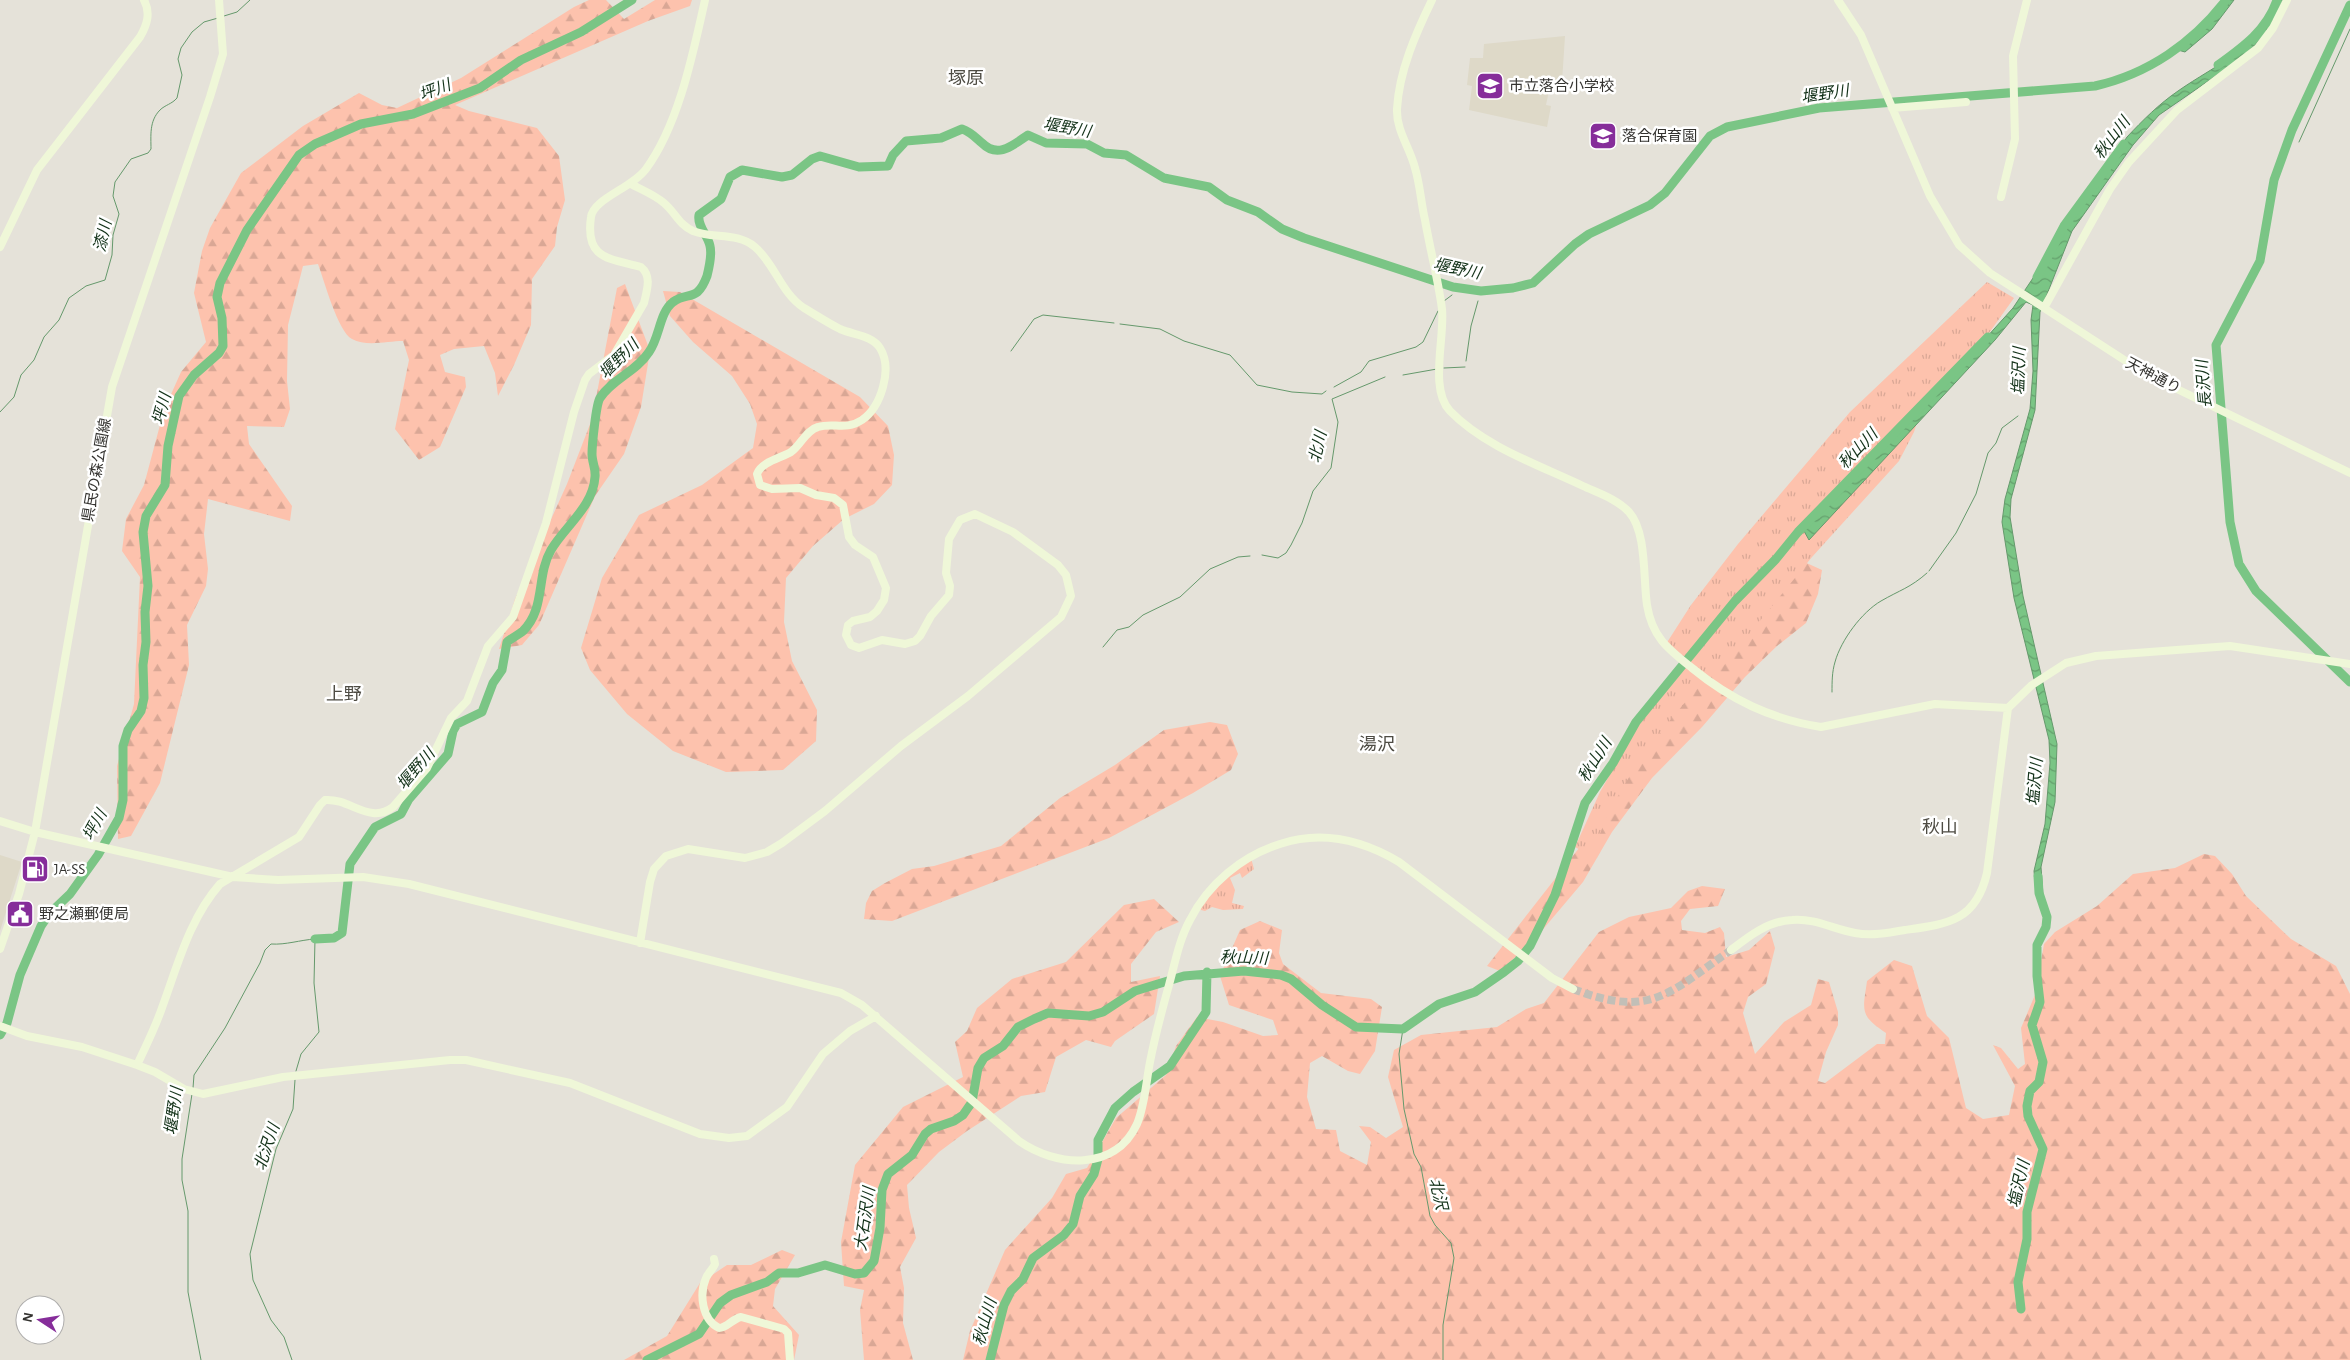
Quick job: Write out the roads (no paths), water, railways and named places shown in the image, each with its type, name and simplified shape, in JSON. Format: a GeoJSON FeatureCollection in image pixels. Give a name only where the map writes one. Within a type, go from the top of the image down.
{"type":"FeatureCollection","features":[{"type":"Feature","properties":{"kind":"street"},"geometry":{"type":"LineString","coordinates":[[0,247],[37,170],[140,37],[147,22],[148,10],[144,0]]}},
{"type":"Feature","properties":{"kind":"street"},"geometry":{"type":"LineString","coordinates":[[137,1066],[198,915],[220,884],[299,837],[325,800],[340,801],[372,814],[387,812],[393,807],[427,768],[451,718],[467,701],[488,646],[513,617],[546,523],[571,420],[585,380],[589,374],[614,355],[644,303],[648,284],[646,270],[603,257],[593,249],[590,242],[590,220],[595,206],[631,184],[647,168],[673,116],[685,82],[705,0]]}},
{"type":"Feature","properties":{"kind":"street"},"geometry":{"type":"LineString","coordinates":[[1432,0],[1412,45],[1397,110],[1399,127],[1416,169],[1436,277],[1443,334],[1439,382],[1445,406],[1457,417],[1493,442],[1603,495],[1629,512],[1638,532],[1650,620],[1662,643],[1688,665],[1742,703],[1793,722],[1821,727],[1935,704],[2008,708]]}},
{"type":"Feature","properties":{"kind":"street","name":"天神通り"},"geometry":{"type":"LineString","coordinates":[[1838,0],[1858,27],[1930,196],[1959,245],[1990,273],[2146,374],[2350,473]]}},
{"type":"Feature","properties":{"kind":"street"},"geometry":{"type":"LineString","coordinates":[[2001,197],[2015,139],[2013,56],[2027,0]]}},
{"type":"Feature","properties":{"kind":"street"},"geometry":{"type":"LineString","coordinates":[[2044,308],[2110,189],[2129,162],[2177,110],[2258,48],[2273,28],[2288,0]]}},
{"type":"Feature","properties":{"kind":"street","name":"県民の森公園線"},"geometry":{"type":"LineString","coordinates":[[0,949],[19,894],[35,832],[112,387],[223,54],[223,34],[219,2]]}},
{"type":"Feature","properties":{"kind":"street"},"geometry":{"type":"LineString","coordinates":[[1892,107],[1966,102]]}},
{"type":"Feature","properties":{"kind":"street"},"geometry":{"type":"LineString","coordinates":[[631,184],[662,201],[679,222],[698,233],[729,236],[748,242],[761,253],[784,289],[794,300],[840,328],[875,342],[884,356],[885,372],[879,395],[867,415],[853,424],[844,427],[827,425],[815,428],[794,449],[762,467],[757,474],[760,485],[767,489],[800,488],[816,495],[830,496],[839,501],[845,510],[849,537],[855,545],[869,553],[875,561],[886,588],[884,600],[874,615],[848,625],[846,635],[851,645],[862,648],[886,640],[905,644],[920,636],[930,616],[949,595],[947,546],[960,520],[970,514],[981,515],[998,523],[1042,552],[1066,575],[1071,596],[1061,617],[968,696],[901,746],[825,811],[782,843],[767,852],[745,858],[688,849],[666,856],[654,869],[650,882],[640,943]]}},
{"type":"Feature","properties":{"kind":"street"},"geometry":{"type":"LineString","coordinates":[[1993,707],[2024,691],[2066,663],[2079,659],[2216,646],[2241,647],[2350,664]]}},
{"type":"Feature","properties":{"kind":"street"},"geometry":{"type":"LineString","coordinates":[[1731,950],[1762,928],[1789,920],[1812,920],[1854,933],[1872,934],[1938,926],[1964,914],[1980,896],[1987,873],[2003,732],[2008,708],[2024,691]]}},
{"type":"Feature","properties":{"kind":"street"},"geometry":{"type":"LineString","coordinates":[[1993,707],[2002,717],[2003,732]]}},
{"type":"Feature","properties":{"kind":"street"},"geometry":{"type":"LineString","coordinates":[[0,821],[35,832],[233,877],[278,880],[356,878],[409,884],[840,993],[862,1005],[876,1016],[1020,1141],[1040,1154],[1065,1161],[1090,1160],[1109,1153],[1129,1137],[1136,1125],[1144,1095],[1165,998],[1181,940],[1200,903],[1234,868],[1266,848],[1312,837],[1352,841],[1380,851],[1399,862],[1552,978],[1573,989]]}},
{"type":"Feature","properties":{"kind":"street"},"geometry":{"type":"LineString","coordinates":[[0,1026],[22,1034],[82,1047],[137,1066],[192,1091],[203,1094],[296,1076],[466,1060],[570,1083],[700,1134],[729,1138],[747,1136],[787,1106],[823,1054],[850,1031],[876,1016]]}},
{"type":"Feature","properties":{"kind":"street"},"geometry":{"type":"LineString","coordinates":[[714,1260],[715,1264],[706,1278],[704,1291],[703,1305],[706,1319],[715,1327],[722,1328],[734,1318],[741,1317],[784,1329],[788,1333],[790,1360]]}},
{"type":"Feature","properties":{"kind":"water"},"geometry":{"type":"Polygon","coordinates":[[[2228,0],[2234,0],[2212,29],[2185,52],[2178,50],[2202,30],[2228,0]]]}},
{"type":"Feature","properties":{"kind":"water"},"geometry":{"type":"Polygon","coordinates":[[[2278,0],[2283,0],[2273,25],[2254,46],[2240,59],[2159,115],[2133,145],[2072,231],[2040,312],[2035,410],[2011,499],[2010,517],[2023,596],[2057,744],[2055,802],[2041,867],[2043,895],[2035,884],[2034,871],[2045,824],[2050,763],[2049,740],[2014,598],[2002,522],[2005,499],[2030,409],[2033,371],[2031,320],[2033,305],[2026,302],[1995,340],[1809,540],[1804,531],[1957,370],[2013,308],[2127,137],[2151,112],[2171,96],[2222,63],[2250,42],[2271,16],[2278,0]]]}},
{"type":"Feature","properties":{"kind":"waterway","name":"漆川"},"geometry":{"type":"LineString","coordinates":[[224,16],[237,12],[250,0]]}},
{"type":"Feature","properties":{"kind":"waterway","name":"坪川"},"geometry":{"type":"LineString","coordinates":[[0,1035],[7,1023],[20,975],[41,926],[49,914],[70,894],[98,855],[119,818],[123,800],[123,746],[128,730],[141,711],[144,698],[143,665],[146,642],[145,612],[148,586],[143,532],[146,516],[165,485],[168,446],[179,396],[194,375],[219,353],[223,346],[222,318],[217,297],[220,283],[247,230],[299,155],[315,144],[361,124],[413,114],[480,88],[521,60],[581,32],[632,0]]}},
{"type":"Feature","properties":{"kind":"waterway","name":"堰野川"},"geometry":{"type":"LineString","coordinates":[[315,939],[334,938],[342,933],[350,864],[375,827],[401,814],[409,799],[448,754],[453,731],[457,724],[482,712],[493,683],[502,670],[507,642],[523,631],[535,612],[546,560],[557,541],[584,507],[593,488],[595,474],[592,457],[593,443],[600,398],[605,391],[644,359],[653,346],[668,307],[678,299],[692,295],[700,290],[709,269],[711,249],[700,223],[699,215],[721,199],[730,177],[742,170],[782,177],[792,175],[812,159],[820,156],[859,167],[888,166],[893,155],[906,141],[941,138],[962,129],[971,133],[988,148],[994,150],[1005,149],[1028,135],[1046,143],[1087,144],[1104,153],[1126,155],[1164,178],[1209,187],[1227,200],[1258,212],[1282,229],[1304,238],[1453,287],[1481,291],[1513,288],[1533,283],[1575,244],[1589,234],[1650,205],[1665,193],[1710,136],[1727,127],[1819,108],[2095,86],[2133,74],[2168,55],[2199,30],[2226,0]]}},
{"type":"Feature","properties":{"kind":"waterway","name":"秋山川"},"geometry":{"type":"LineString","coordinates":[[2218,65],[2261,29],[2273,11],[2277,0]]}},
{"type":"Feature","properties":{"kind":"waterway","name":"長沢川"},"geometry":{"type":"LineString","coordinates":[[2350,5],[2292,130],[2274,180],[2260,261],[2216,345],[2230,522],[2239,564],[2256,591],[2350,682]]}},
{"type":"Feature","properties":{"kind":"waterway","name":"漆川"},"geometry":{"type":"LineString","coordinates":[[0,412],[14,397],[21,375],[34,360],[44,337],[59,320],[69,298],[86,286],[105,280],[112,255],[113,235],[119,214],[113,196],[115,182],[131,159],[148,153],[151,149],[151,129],[156,114],[177,98],[182,75],[178,59],[181,48],[192,32],[204,22],[218,18]]}},
{"type":"Feature","properties":{"kind":"waterway"},"geometry":{"type":"LineString","coordinates":[[2299,142],[2350,29]]}},
{"type":"Feature","properties":{"kind":"waterway","name":"秋山川"},"geometry":{"type":"LineString","coordinates":[[2037,277],[2064,226],[2124,144]]}},
{"type":"Feature","properties":{"kind":"waterway","name":"堰野川"},"geometry":{"type":"LineString","coordinates":[[1462,291],[1466,289]]}},
{"type":"Feature","properties":{"kind":"waterway"},"geometry":{"type":"LineString","coordinates":[[1444,301],[1452,295]]}},
{"type":"Feature","properties":{"kind":"waterway","name":"北川"},"geometry":{"type":"LineString","coordinates":[[1466,361],[1471,326],[1478,301]]}},
{"type":"Feature","properties":{"kind":"waterway"},"geometry":{"type":"LineString","coordinates":[[1334,387],[1361,372],[1369,361],[1416,347],[1423,342],[1438,311]]}},
{"type":"Feature","properties":{"kind":"waterway"},"geometry":{"type":"LineString","coordinates":[[1011,351],[1034,319],[1043,315],[1114,323]]}},
{"type":"Feature","properties":{"kind":"waterway"},"geometry":{"type":"LineString","coordinates":[[1120,324],[1160,329],[1184,341],[1230,355],[1257,385],[1292,392],[1322,394],[1326,391]]}},
{"type":"Feature","properties":{"kind":"waterway","name":"秋山川"},"geometry":{"type":"LineString","coordinates":[[647,1360],[699,1334],[720,1303],[731,1295],[767,1282],[779,1273],[798,1273],[825,1265],[855,1274],[864,1273],[874,1261],[880,1228],[882,1190],[888,1174],[912,1155],[925,1134],[931,1129],[954,1121],[963,1115],[972,1102],[978,1068],[984,1058],[1003,1046],[1018,1027],[1034,1019],[1048,1013],[1089,1016],[1103,1012],[1135,991],[1184,976],[1244,971],[1281,975],[1291,979],[1322,1005],[1356,1027],[1403,1029],[1439,1004],[1475,992],[1504,972],[1518,961],[1530,946],[1555,895],[1585,803],[1613,763],[1636,722],[1735,601],[1776,559],[1798,532],[1988,337]]}},
{"type":"Feature","properties":{"kind":"waterway","name":"北川"},"geometry":{"type":"LineString","coordinates":[[1444,368],[1465,367]]}},
{"type":"Feature","properties":{"kind":"waterway","name":"北川"},"geometry":{"type":"LineString","coordinates":[[1403,375],[1437,369]]}},
{"type":"Feature","properties":{"kind":"waterway","name":"北川"},"geometry":{"type":"LineString","coordinates":[[1262,555],[1278,558],[1286,553],[1302,523],[1313,491],[1331,468],[1338,422],[1332,399],[1385,377]]}},
{"type":"Feature","properties":{"kind":"waterway"},"geometry":{"type":"LineString","coordinates":[[1929,571],[1956,533],[1976,494],[1988,453],[1996,443],[2002,428],[2018,416]]}},
{"type":"Feature","properties":{"kind":"waterway","name":"北川"},"geometry":{"type":"LineString","coordinates":[[1103,647],[1117,630],[1129,627],[1143,615],[1180,597],[1210,569],[1238,557],[1250,556]]}},
{"type":"Feature","properties":{"kind":"waterway"},"geometry":{"type":"LineString","coordinates":[[1832,692],[1835,662],[1842,645],[1853,627],[1874,606],[1910,586],[1927,573]]}},
{"type":"Feature","properties":{"kind":"waterway","name":"塩沢川"},"geometry":{"type":"LineString","coordinates":[[2021,1309],[2018,1282],[2027,1239],[2027,1212],[2043,1149],[2028,1116],[2027,1106],[2030,1091],[2039,1082],[2043,1062],[2032,1025],[2040,1002],[2037,976],[2037,945],[2046,927],[2047,917],[2039,893],[2038,876]]}},
{"type":"Feature","properties":{"kind":"waterway","name":"堰野川"},"geometry":{"type":"LineString","coordinates":[[193,1088],[194,1075],[225,1028],[265,950],[271,944],[315,939],[314,983],[319,1032],[301,1054],[296,1071]]}},
{"type":"Feature","properties":{"kind":"waterway","name":"秋山川"},"geometry":{"type":"LineString","coordinates":[[990,1360],[1004,1305],[1011,1291],[1023,1279],[1033,1258],[1064,1235],[1073,1224],[1080,1196],[1094,1174],[1098,1159],[1098,1140],[1115,1108],[1133,1092],[1170,1066],[1206,1012],[1207,972]]}},
{"type":"Feature","properties":{"kind":"waterway","name":"北沢"},"geometry":{"type":"LineString","coordinates":[[1403,1029],[1399,1054],[1404,1109],[1414,1154],[1421,1167],[1430,1216],[1435,1225],[1451,1243],[1454,1258],[1443,1325],[1443,1360]]}},
{"type":"Feature","properties":{"kind":"waterway","name":"北沢川"},"geometry":{"type":"LineString","coordinates":[[292,1360],[284,1337],[271,1320],[253,1280],[250,1254],[276,1149],[293,1109],[295,1080]]}},
{"type":"Feature","properties":{"kind":"waterway","name":"堰野川"},"geometry":{"type":"LineString","coordinates":[[192,1094],[182,1159],[182,1180],[188,1211],[188,1292],[201,1360]]}},
{"type":"Feature","properties":{"kind":"tunnel"},"geometry":{"type":"LineString","coordinates":[[1573,989],[1600,998],[1622,1002],[1641,1001],[1658,997],[1674,989],[1731,950]]}},
{"type":"Feature","properties":{"kind":"place","name":"市立落合小学校"},"geometry":{"type":"Point","coordinates":[1490,86]}},
{"type":"Feature","properties":{"kind":"place","name":"落合保育園"},"geometry":{"type":"Point","coordinates":[1603,136]}},
{"type":"Feature","properties":{"kind":"place","name":"JA-SS"},"geometry":{"type":"Point","coordinates":[35,869]}},
{"type":"Feature","properties":{"kind":"place","name":"野之瀬郵便局"},"geometry":{"type":"Point","coordinates":[20,914]}},
{"type":"Feature","properties":{"kind":"district","name":"塚原"},"geometry":{"type":"Point","coordinates":[966,79]}},
{"type":"Feature","properties":{"kind":"district","name":"上野"},"geometry":{"type":"Point","coordinates":[344,695]}},
{"type":"Feature","properties":{"kind":"district","name":"湯沢"},"geometry":{"type":"Point","coordinates":[1377,745]}},
{"type":"Feature","properties":{"kind":"district","name":"秋山"},"geometry":{"type":"Point","coordinates":[1940,828]}},
{"type":"Feature","properties":{"kind":"water label","name":"大石沢川"},"geometry":{"type":"Point","coordinates":[865,1219]}}]}
